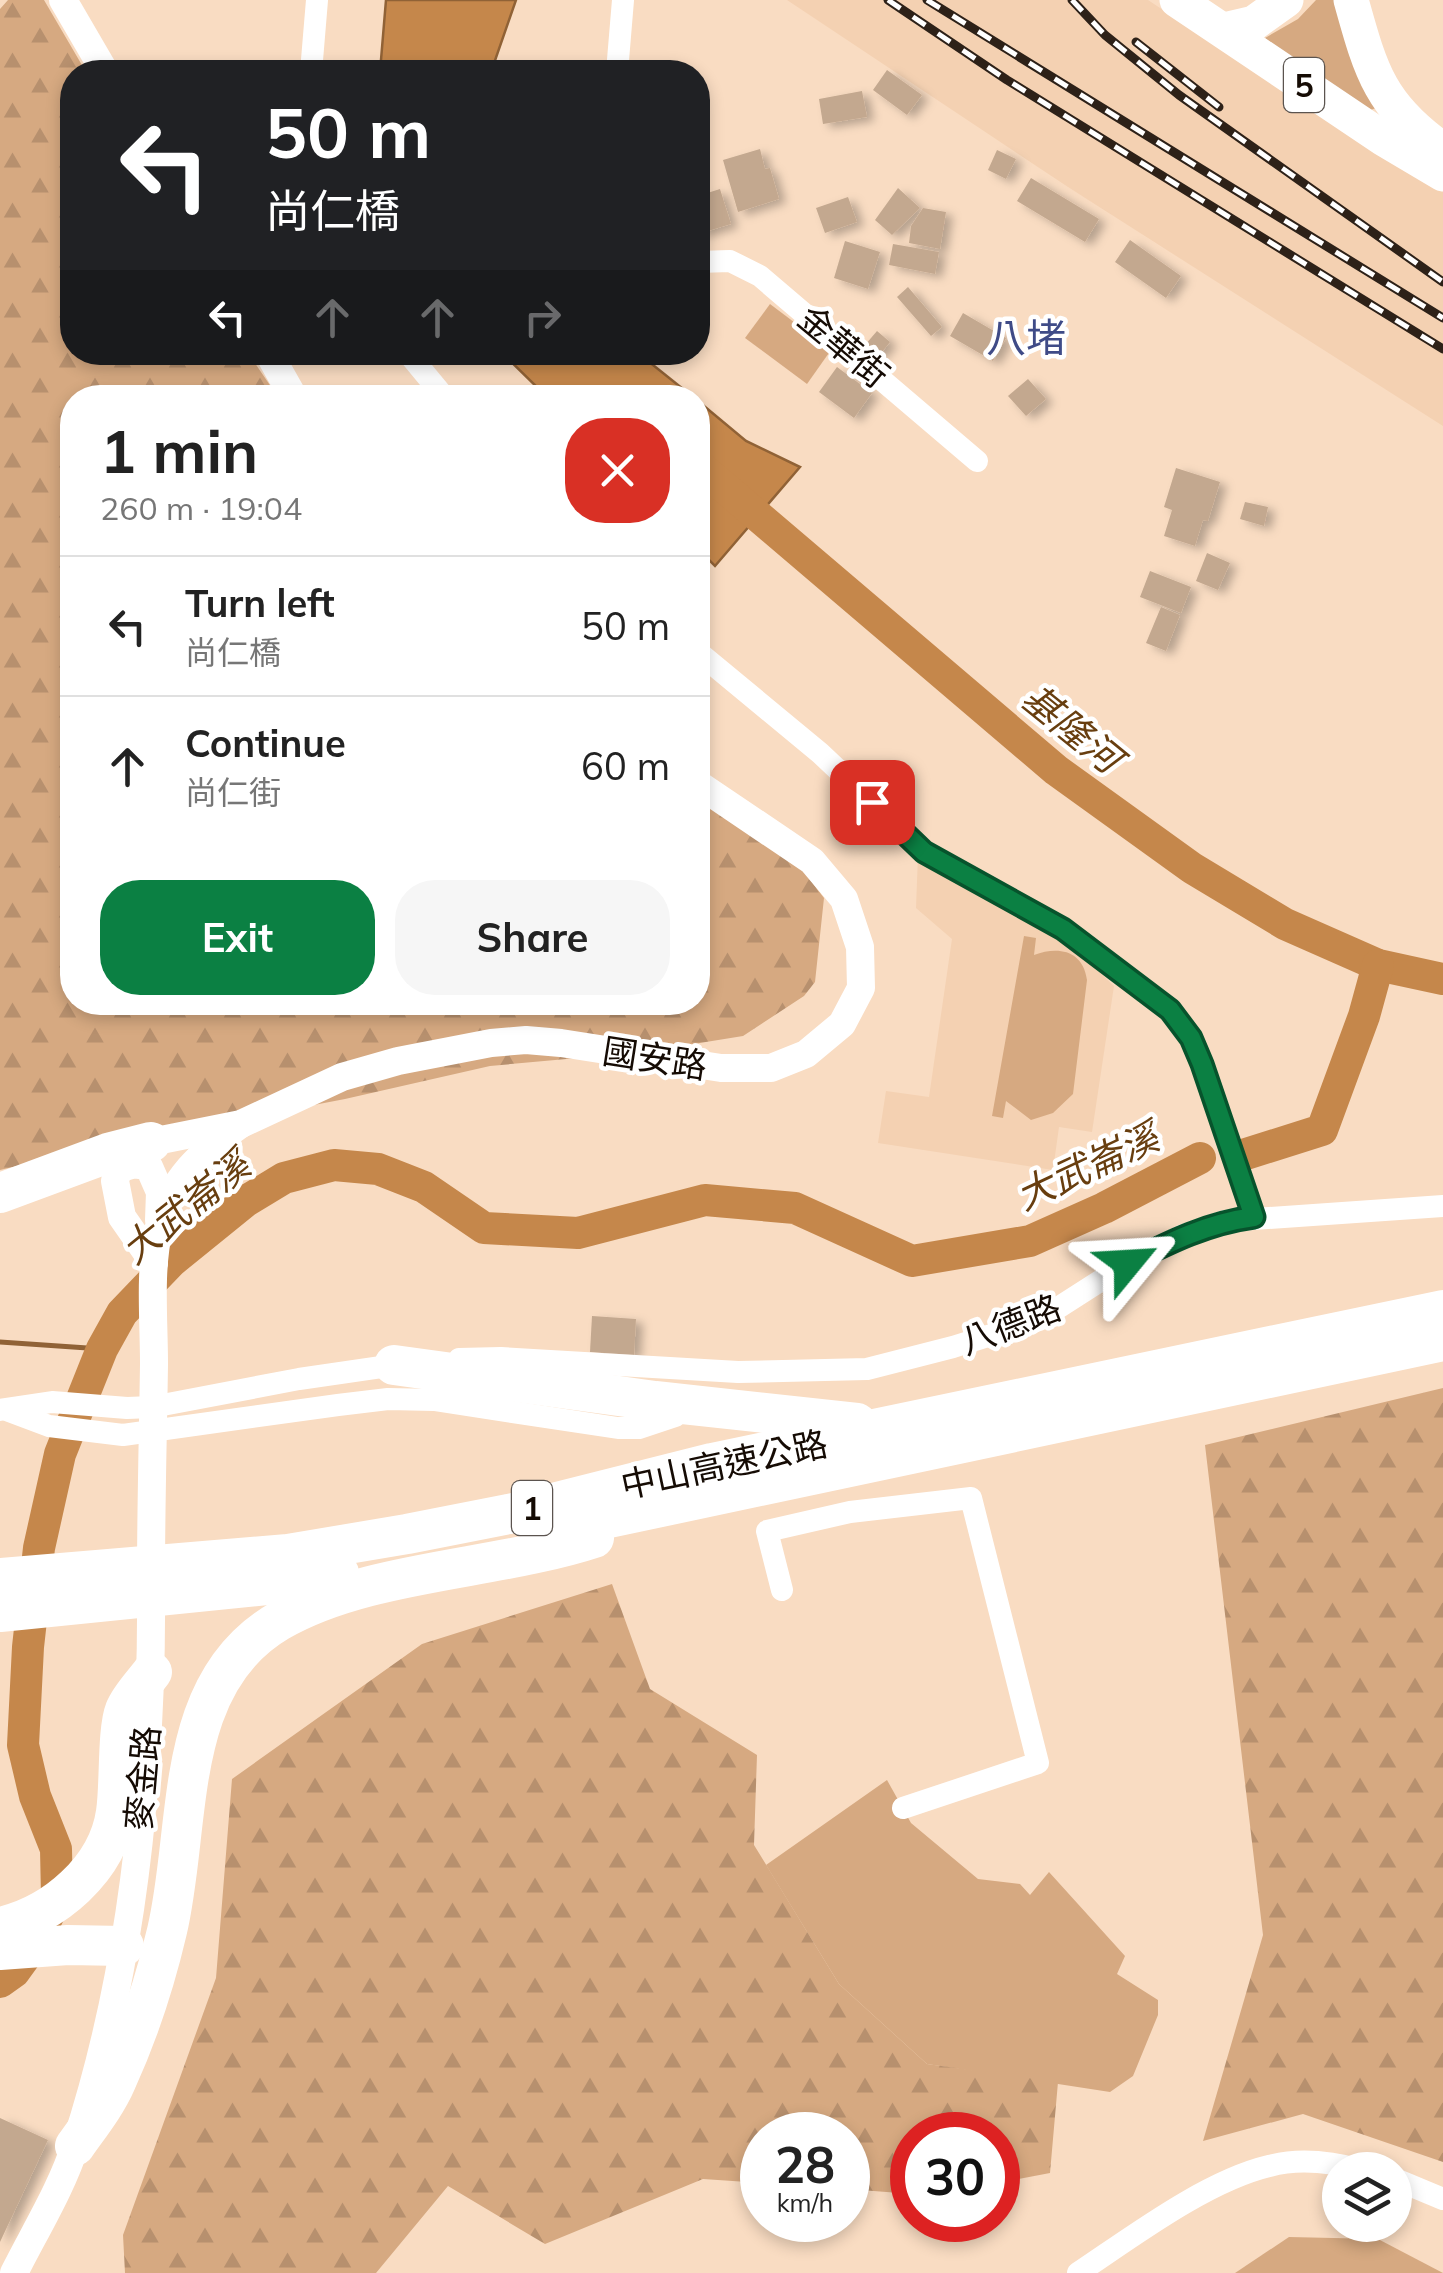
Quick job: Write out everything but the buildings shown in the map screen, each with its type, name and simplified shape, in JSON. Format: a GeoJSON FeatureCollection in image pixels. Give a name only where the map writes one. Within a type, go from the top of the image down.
{"type":"FeatureCollection","features":[{"type":"Feature","properties":{"kind":"highway"},"geometry":{"type":"LineString","coordinates":[[0,1193],[131,1158]]}},
{"type":"Feature","properties":{"kind":"highway","name":"中山高速公路"},"geometry":{"type":"LineString","coordinates":[[0,1578],[167,1592],[288,1554],[509,1514],[712,1464],[1443,1310]]}},
{"type":"Feature","properties":{"kind":"highway","name":"中山高速公路"},"geometry":{"type":"LineString","coordinates":[[0,1612],[167,1592],[277,1584],[438,1556],[1443,1341]]}},
{"type":"Feature","properties":{"kind":"highway"},"geometry":{"type":"LineString","coordinates":[[394,1365],[655,1401],[896,1427]]}},
{"type":"Feature","properties":{"kind":"highway"},"geometry":{"type":"LineString","coordinates":[[76,2146],[115,2086],[150,1994],[168,1928],[180,1861],[195,1735],[214,1690],[237,1654],[278,1622],[339,1594],[587,1540],[719,1494]]}},
{"type":"Feature","properties":{"kind":"highway"},"geometry":{"type":"LineString","coordinates":[[0,1631],[167,1592]]}},
{"type":"Feature","properties":{"kind":"highway"},"geometry":{"type":"LineString","coordinates":[[0,1926],[42,1912],[81,1882],[108,1839],[116,1816],[124,1711],[152,1672]]}},
{"type":"Feature","properties":{"kind":"highway"},"geometry":{"type":"LineString","coordinates":[[0,1950],[124,1946]]}},
{"type":"Feature","properties":{"kind":"main road","name":"5"},"geometry":{"type":"LineString","coordinates":[[1177,0],[1384,140],[1443,174]]}},
{"type":"Feature","properties":{"kind":"main road","name":"5"},"geometry":{"type":"LineString","coordinates":[[1224,30],[1254,23],[1286,0]]}},
{"type":"Feature","properties":{"kind":"main road","name":"5"},"geometry":{"type":"LineString","coordinates":[[1351,0],[1367,58],[1382,93],[1405,121],[1443,150]]}},
{"type":"Feature","properties":{"kind":"street"},"geometry":{"type":"LineString","coordinates":[[63,0],[98,60]]}},
{"type":"Feature","properties":{"kind":"street"},"geometry":{"type":"LineString","coordinates":[[312,60],[317,0]]}},
{"type":"Feature","properties":{"kind":"street"},"geometry":{"type":"LineString","coordinates":[[617,60],[623,0]]}},
{"type":"Feature","properties":{"kind":"street","name":"金華街"},"geometry":{"type":"LineString","coordinates":[[710,262],[730,262],[760,276],[977,461]]}},
{"type":"Feature","properties":{"kind":"street"},"geometry":{"type":"LineString","coordinates":[[417,365],[434,385]]}},
{"type":"Feature","properties":{"kind":"street"},"geometry":{"type":"LineString","coordinates":[[710,662],[820,753],[924,852],[1063,929],[1170,1010],[1191,1038],[1202,1064],[1254,1217]]}},
{"type":"Feature","properties":{"kind":"street","name":"國安路"},"geometry":{"type":"LineString","coordinates":[[131,1158],[241,1124],[342,1077],[398,1061],[491,1043],[561,1043],[721,1068],[771,1068],[806,1054],[842,1024],[861,988],[860,947],[844,900],[812,861],[710,792]]}},
{"type":"Feature","properties":{"kind":"street","name":"麥金路"},"geometry":{"type":"LineString","coordinates":[[14,2273],[76,2146],[112,2012],[124,1946],[152,1672],[141,1413],[159,1226],[181,1176],[205,1150],[241,1124]]}},
{"type":"Feature","properties":{"kind":"street"},"geometry":{"type":"LineString","coordinates":[[154,1263],[122,1217],[115,1181],[131,1158],[160,1192],[159,1226]]}},
{"type":"Feature","properties":{"kind":"street","name":"八德路"},"geometry":{"type":"LineString","coordinates":[[141,1413],[394,1365],[501,1358],[738,1372],[835,1382],[867,1368],[1014,1329],[1052,1313],[1128,1263],[1181,1236],[1225,1221],[1443,1206]]}},
{"type":"Feature","properties":{"kind":"street"},"geometry":{"type":"LineString","coordinates":[[714,1388],[738,1372]]}},
{"type":"Feature","properties":{"kind":"street"},"geometry":{"type":"LineString","coordinates":[[4,1410],[48,1426],[141,1413],[388,1399],[484,1406],[618,1428],[639,1428],[676,1416]]}},
{"type":"Feature","properties":{"kind":"street"},"geometry":{"type":"LineString","coordinates":[[4,1410],[52,1402],[141,1413]]}},
{"type":"Feature","properties":{"kind":"street"},"geometry":{"type":"LineString","coordinates":[[782,1590],[767,1531],[850,1507],[971,1498],[1038,1763],[903,1808]]}},
{"type":"Feature","properties":{"kind":"street"},"geometry":{"type":"LineString","coordinates":[[1078,2273],[1198,2195],[1269,2166],[1322,2162]]}},
{"type":"Feature","properties":{"kind":"street"},"geometry":{"type":"LineString","coordinates":[[1412,2186],[1443,2199]]}},
{"type":"Feature","properties":{"kind":"shaded area"},"geometry":{"type":"Polygon","coordinates":[[[386,0],[516,0],[495,60],[381,60],[386,0]]]}},
{"type":"Feature","properties":{"kind":"shaded area"},"geometry":{"type":"Polygon","coordinates":[[[787,0],[1148,0],[1347,133],[1443,186],[1443,426],[1068,187],[787,0]]]}},
{"type":"Feature","properties":{"kind":"shaded area"},"geometry":{"type":"Polygon","coordinates":[[[514,365],[653,365],[678,385],[535,385],[514,365]]]}},
{"type":"Feature","properties":{"kind":"shaded area"},"geometry":{"type":"Polygon","coordinates":[[[710,411],[746,441],[800,467],[715,566],[710,561],[710,411]]]}},
{"type":"Feature","properties":{"kind":"shaded area"},"geometry":{"type":"Polygon","coordinates":[[[918,855],[1062,937],[1114,986],[1092,1132],[1059,1127],[1053,1170],[878,1143],[886,1091],[929,1097],[952,939],[916,908],[918,855]]]}},
{"type":"Feature","properties":{"kind":"green space"},"geometry":{"type":"Polygon","coordinates":[[[8,0],[44,0],[79,60],[60,60],[60,365],[256,365],[270,385],[60,385],[60,1015],[710,1015],[710,793],[779,839],[824,898],[815,982],[804,996],[743,1036],[644,1052],[490,1066],[0,1170],[0,9],[8,0]]]}},
{"type":"Feature","properties":{"kind":"green space"},"geometry":{"type":"Polygon","coordinates":[[[1316,0],[1334,0],[1352,61],[1376,108],[1365,112],[1265,38],[1298,19],[1316,0]]]}},
{"type":"Feature","properties":{"kind":"green space"},"geometry":{"type":"Polygon","coordinates":[[[770,304],[831,350],[807,384],[745,338],[770,304]]]}},
{"type":"Feature","properties":{"kind":"green space"},"geometry":{"type":"Polygon","coordinates":[[[1024,936],[1036,938],[1034,955],[1060,951],[1075,957],[1087,980],[1073,1094],[1053,1113],[1031,1120],[1006,1101],[1003,1118],[992,1116],[1024,936]]]}},
{"type":"Feature","properties":{"kind":"green space"},"geometry":{"type":"Polygon","coordinates":[[[1443,1388],[1443,2162],[1303,2114],[1203,2141],[1263,1935],[1205,1445],[1443,1388]]]}},
{"type":"Feature","properties":{"kind":"green space"},"geometry":{"type":"Polygon","coordinates":[[[612,1584],[650,1689],[757,1755],[754,1845],[839,1984],[927,2064],[1058,2082],[1050,2173],[1020,2179],[1020,2112],[890,2112],[890,2192],[870,2191],[870,2112],[740,2112],[740,2182],[703,2179],[545,2244],[448,2186],[376,2273],[125,2273],[123,2235],[216,1978],[232,1779],[422,1644],[612,1584]]]}},
{"type":"Feature","properties":{"kind":"green space"},"geometry":{"type":"Polygon","coordinates":[[[887,1780],[911,1823],[978,1879],[1020,1884],[1030,1895],[1049,1872],[1125,1956],[1117,1974],[1158,2000],[1158,2015],[1133,2076],[1110,2092],[927,2064],[839,1984],[766,1865],[887,1780]]]}},
{"type":"Feature","properties":{"kind":"green space"},"geometry":{"type":"Polygon","coordinates":[[[1289,2237],[1322,2238],[1322,2242],[1384,2242],[1443,2273],[1235,2273],[1289,2237]]]}},
{"type":"Feature","properties":{"kind":"waterway","name":"基隆河"},"geometry":{"type":"LineString","coordinates":[[710,475],[1056,770],[1192,868],[1285,924],[1378,965],[1443,979]]}},
{"type":"Feature","properties":{"kind":"waterway","name":"大武崙溪"},"geometry":{"type":"LineString","coordinates":[[1246,1154],[1322,1130],[1364,1016],[1378,965]]}},
{"type":"Feature","properties":{"kind":"waterway","name":"大武崙溪"},"geometry":{"type":"LineString","coordinates":[[0,1982],[14,1972],[35,1943],[57,1897],[56,1849],[35,1796],[23,1745],[39,1548],[60,1454],[102,1349],[122,1313],[172,1261],[246,1201],[284,1178],[334,1165],[378,1169],[424,1187],[484,1228],[578,1233],[705,1200],[795,1208],[912,1261],[1030,1241],[1200,1158]]}},
{"type":"Feature","properties":{"kind":"waterway"},"geometry":{"type":"LineString","coordinates":[[0,1342],[102,1349]]}},
{"type":"Feature","properties":{"kind":"railway"},"geometry":{"type":"LineString","coordinates":[[888,0],[1007,80],[1443,349]]}},
{"type":"Feature","properties":{"kind":"railway"},"geometry":{"type":"LineString","coordinates":[[927,0],[1443,318]]}},
{"type":"Feature","properties":{"kind":"railway"},"geometry":{"type":"LineString","coordinates":[[1072,0],[1105,35],[1179,95],[1443,282]]}},
{"type":"Feature","properties":{"kind":"railway"},"geometry":{"type":"LineString","coordinates":[[1136,42],[1219,107]]}},
{"type":"Feature","properties":{"kind":"district","name":"八堵"},"geometry":{"type":"Point","coordinates":[1026,337]}},
{"type":"Feature","properties":{"kind":"route"},"geometry":{"type":"LineString","coordinates":[[872,802],[924,852],[1063,929],[1170,1010],[1191,1038],[1254,1217],[1225,1221],[1181,1236],[1128,1263]]}}]}
